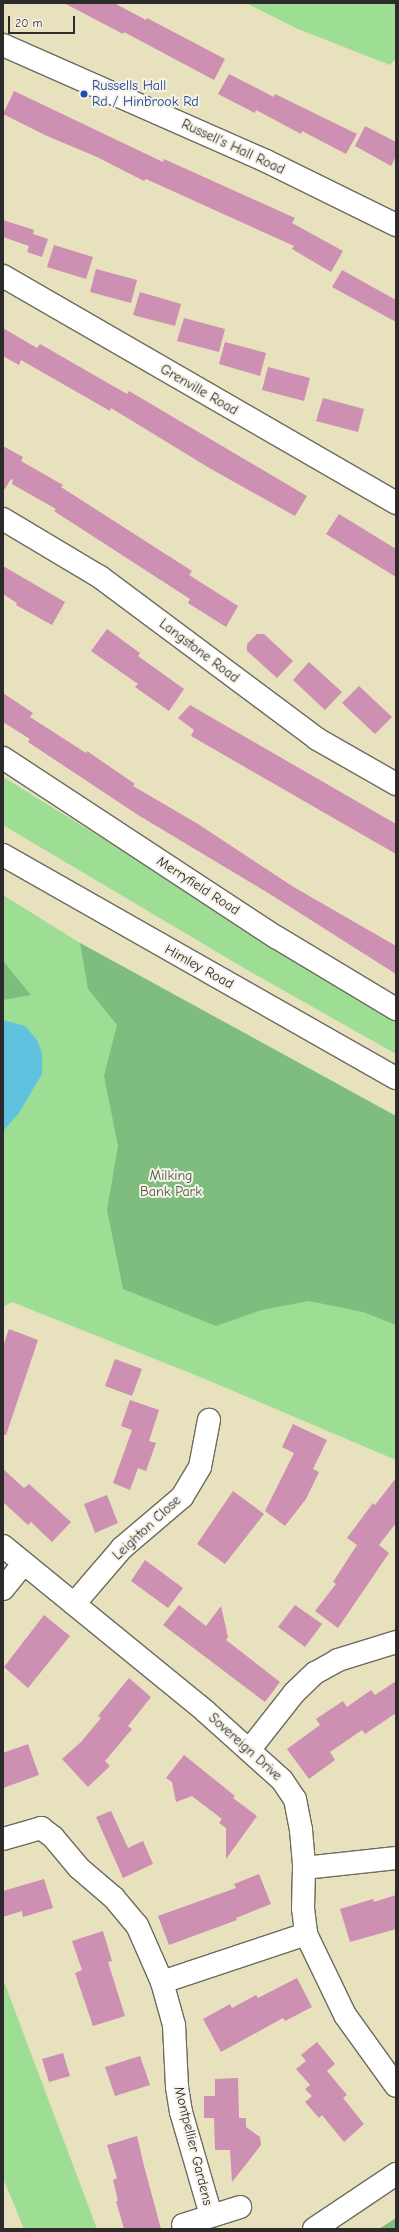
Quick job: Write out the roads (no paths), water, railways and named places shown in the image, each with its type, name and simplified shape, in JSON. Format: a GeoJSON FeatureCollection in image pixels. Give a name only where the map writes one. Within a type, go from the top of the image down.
{"type":"FeatureCollection","features":[{"type":"Feature","properties":{"kind":"street","name":"Russell's Hall Road"},"geometry":{"type":"LineString","coordinates":[[3,44],[108,89],[266,161],[396,225]]}},
{"type":"Feature","properties":{"kind":"street","name":"Grenville Road"},"geometry":{"type":"LineString","coordinates":[[3,276],[396,503]]}},
{"type":"Feature","properties":{"kind":"street","name":"Langstone Road"},"geometry":{"type":"LineString","coordinates":[[3,519],[100,578],[317,738],[396,784]]}},
{"type":"Feature","properties":{"kind":"street","name":"Merryfield Road"},"geometry":{"type":"LineString","coordinates":[[3,758],[276,937],[396,1009]]}},
{"type":"Feature","properties":{"kind":"street","name":"Himley Road"},"geometry":{"type":"LineString","coordinates":[[3,855],[396,1078]]}},
{"type":"Feature","properties":{"kind":"street","name":"Leighton Close"},"geometry":{"type":"LineString","coordinates":[[74,1604],[122,1548],[182,1497],[200,1467],[209,1420]]}},
{"type":"Feature","properties":{"kind":"street","name":"Sovereign Drive"},"geometry":{"type":"LineString","coordinates":[[3,1546],[23,1564],[74,1604],[250,1749],[282,1780],[295,1799],[301,1830],[304,1868],[303,1908],[306,1934],[345,2015],[396,2086]]}},
{"type":"Feature","properties":{"kind":"street"},"geometry":{"type":"LineString","coordinates":[[3,1589],[23,1564]]}},
{"type":"Feature","properties":{"kind":"street"},"geometry":{"type":"LineString","coordinates":[[250,1749],[294,1693],[315,1673],[338,1660],[396,1642]]}},
{"type":"Feature","properties":{"kind":"street","name":"Montpellier Gardens"},"geometry":{"type":"LineString","coordinates":[[3,1839],[41,1828],[53,1837],[79,1868],[114,1898],[137,1925],[162,1982],[174,2026],[176,2087],[211,2215]]}},
{"type":"Feature","properties":{"kind":"street"},"geometry":{"type":"LineString","coordinates":[[304,1868],[396,1858]]}},
{"type":"Feature","properties":{"kind":"street"},"geometry":{"type":"LineString","coordinates":[[162,1982],[306,1934]]}},
{"type":"Feature","properties":{"kind":"street"},"geometry":{"type":"LineString","coordinates":[[314,2229],[396,2174]]}},
{"type":"Feature","properties":{"kind":"street","name":"Montpellier Gardens"},"geometry":{"type":"LineString","coordinates":[[183,2225],[240,2207]]}},
{"type":"Feature","properties":{"kind":"water"},"geometry":{"type":"Polygon","coordinates":[[[3,1020],[25,1026],[37,1040],[42,1053],[42,1074],[19,1113],[3,1131],[3,1020]]]}},
{"type":"Feature","properties":{"kind":"place","name":"Russells Hall Rd / Hinbrook Rd"},"geometry":{"type":"Point","coordinates":[84,94]}},
{"type":"Feature","properties":{"kind":"park label","name":"Milking Bank Park"},"geometry":{"type":"Point","coordinates":[171,1184]}}]}
